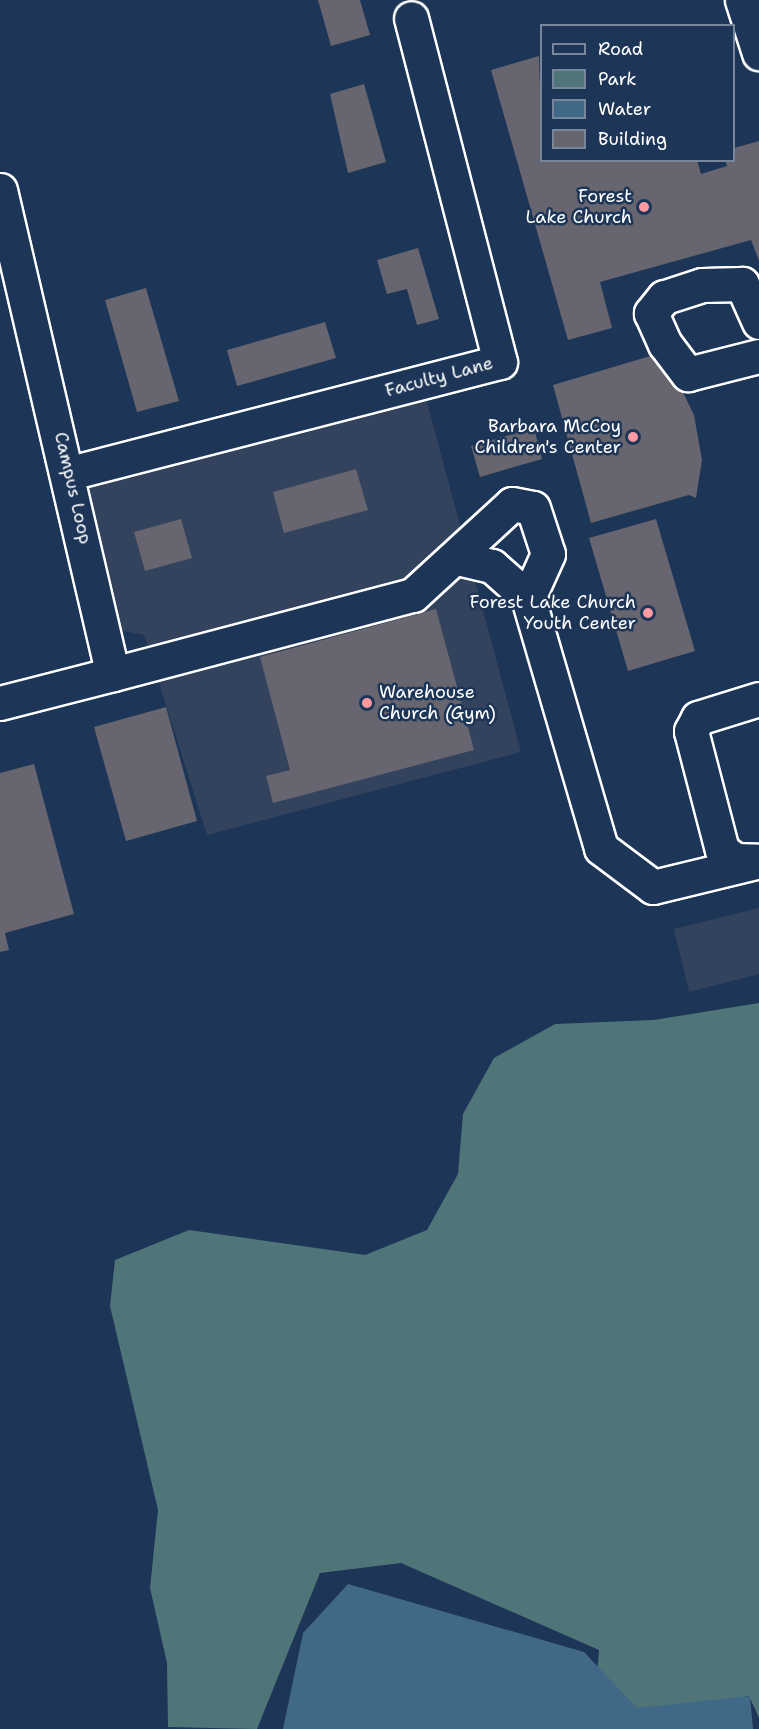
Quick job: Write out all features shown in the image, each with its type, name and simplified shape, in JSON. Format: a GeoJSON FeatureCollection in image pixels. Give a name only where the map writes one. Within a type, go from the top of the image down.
{"type":"FeatureCollection","features":[{"type":"Feature","properties":{"kind":"lane"},"geometry":{"type":"LineString","coordinates":[[742,0],[759,53]]}},
{"type":"Feature","properties":{"kind":"lane","name":"Faculty Lane"},"geometry":{"type":"LineString","coordinates":[[70,474],[500,362],[411,18]]}},
{"type":"Feature","properties":{"kind":"lane","name":"Campus Loop"},"geometry":{"type":"LineString","coordinates":[[0,190],[70,474],[113,674]]}},
{"type":"Feature","properties":{"kind":"lane"},"geometry":{"type":"LineString","coordinates":[[759,322],[742,284],[702,285],[664,297],[651,313],[664,344],[688,374],[759,356]]}},
{"type":"Feature","properties":{"kind":"lane"},"geometry":{"type":"LineString","coordinates":[[0,703],[413,595],[457,558],[480,528],[512,504],[533,508],[548,554],[528,598]]}},
{"type":"Feature","properties":{"kind":"lane"},"geometry":{"type":"LineString","coordinates":[[457,558],[492,566],[528,598],[602,848],[653,887],[758,862]]}},
{"type":"Feature","properties":{"kind":"lane"},"geometry":{"type":"LineString","coordinates":[[758,862],[735,860],[722,850],[691,731],[699,718],[759,699]]}},
{"type":"Feature","properties":{"kind":"shaded area"},"geometry":{"type":"Polygon","coordinates":[[[424,391],[521,752],[207,835],[144,635],[114,629],[79,476],[424,391]]]}},
{"type":"Feature","properties":{"kind":"shaded area"},"geometry":{"type":"Polygon","coordinates":[[[759,908],[759,974],[689,992],[674,929],[759,908]]]}},
{"type":"Feature","properties":{"kind":"green space"},"geometry":{"type":"Polygon","coordinates":[[[759,1003],[759,1718],[749,1696],[642,1713],[597,1675],[599,1650],[401,1563],[320,1573],[257,1729],[168,1727],[167,1663],[150,1588],[158,1510],[110,1306],[115,1260],[189,1230],[365,1255],[427,1230],[458,1174],[463,1114],[494,1058],[555,1024],[654,1020],[759,1003]]]}},
{"type":"Feature","properties":{"kind":"water"},"geometry":{"type":"Polygon","coordinates":[[[348,1584],[584,1652],[637,1708],[750,1696],[753,1729],[283,1729],[303,1633],[348,1584]]]}},
{"type":"Feature","properties":{"kind":"building"},"geometry":{"type":"Polygon","coordinates":[[[318,0],[360,0],[370,35],[331,46],[318,0]]]}},
{"type":"Feature","properties":{"kind":"building","name":"Forest Lake Church"},"geometry":{"type":"Polygon","coordinates":[[[539,56],[540,162],[698,162],[701,174],[727,166],[726,162],[735,162],[735,148],[759,141],[759,261],[751,240],[600,282],[612,328],[568,340],[491,70],[539,56]]]}},
{"type":"Feature","properties":{"kind":"building"},"geometry":{"type":"Polygon","coordinates":[[[364,84],[386,162],[348,173],[330,94],[364,84]]]}},
{"type":"Feature","properties":{"kind":"building"},"geometry":{"type":"Polygon","coordinates":[[[418,248],[439,319],[417,325],[407,289],[387,294],[377,260],[418,248]]]}},
{"type":"Feature","properties":{"kind":"building"},"geometry":{"type":"Polygon","coordinates":[[[146,288],[179,401],[137,412],[105,300],[146,288]]]}},
{"type":"Feature","properties":{"kind":"building"},"geometry":{"type":"Polygon","coordinates":[[[325,322],[336,358],[237,386],[227,350],[325,322]]]}},
{"type":"Feature","properties":{"kind":"building","name":"Barbara McCoy Children's Center"},"geometry":{"type":"Polygon","coordinates":[[[657,354],[675,376],[694,415],[702,460],[696,498],[689,495],[591,523],[553,385],[657,354]]]}},
{"type":"Feature","properties":{"kind":"building"},"geometry":{"type":"Polygon","coordinates":[[[534,428],[542,459],[480,477],[471,446],[534,428]]]}},
{"type":"Feature","properties":{"kind":"building"},"geometry":{"type":"Polygon","coordinates":[[[356,469],[368,510],[284,533],[273,492],[356,469]]]}},
{"type":"Feature","properties":{"kind":"building"},"geometry":{"type":"Polygon","coordinates":[[[181,519],[192,558],[145,571],[134,532],[181,519]]]}},
{"type":"Feature","properties":{"kind":"building","name":"Forest Lake Church Youth Center"},"geometry":{"type":"Polygon","coordinates":[[[656,519],[695,651],[628,671],[589,538],[656,519]]]}},
{"type":"Feature","properties":{"kind":"building","name":"Warehouse Church (Gym)"},"geometry":{"type":"Polygon","coordinates":[[[436,609],[474,750],[273,803],[266,776],[290,770],[260,657],[436,609]]]}},
{"type":"Feature","properties":{"kind":"building"},"geometry":{"type":"Polygon","coordinates":[[[166,707],[197,821],[126,841],[94,727],[166,707]]]}},
{"type":"Feature","properties":{"kind":"building"},"geometry":{"type":"Polygon","coordinates":[[[34,764],[74,914],[5,933],[9,950],[0,952],[0,773],[34,764]]]}},
{"type":"Feature","properties":{"kind":"place","name":"Forest Lake Church"},"geometry":{"type":"Point","coordinates":[644,207]}},
{"type":"Feature","properties":{"kind":"place","name":"Barbara McCoy Children's Center"},"geometry":{"type":"Point","coordinates":[633,437]}},
{"type":"Feature","properties":{"kind":"place","name":"Forest Lake Church Youth Center"},"geometry":{"type":"Point","coordinates":[648,613]}},
{"type":"Feature","properties":{"kind":"place","name":"Warehouse Church (Gym)"},"geometry":{"type":"Point","coordinates":[367,703]}}]}
